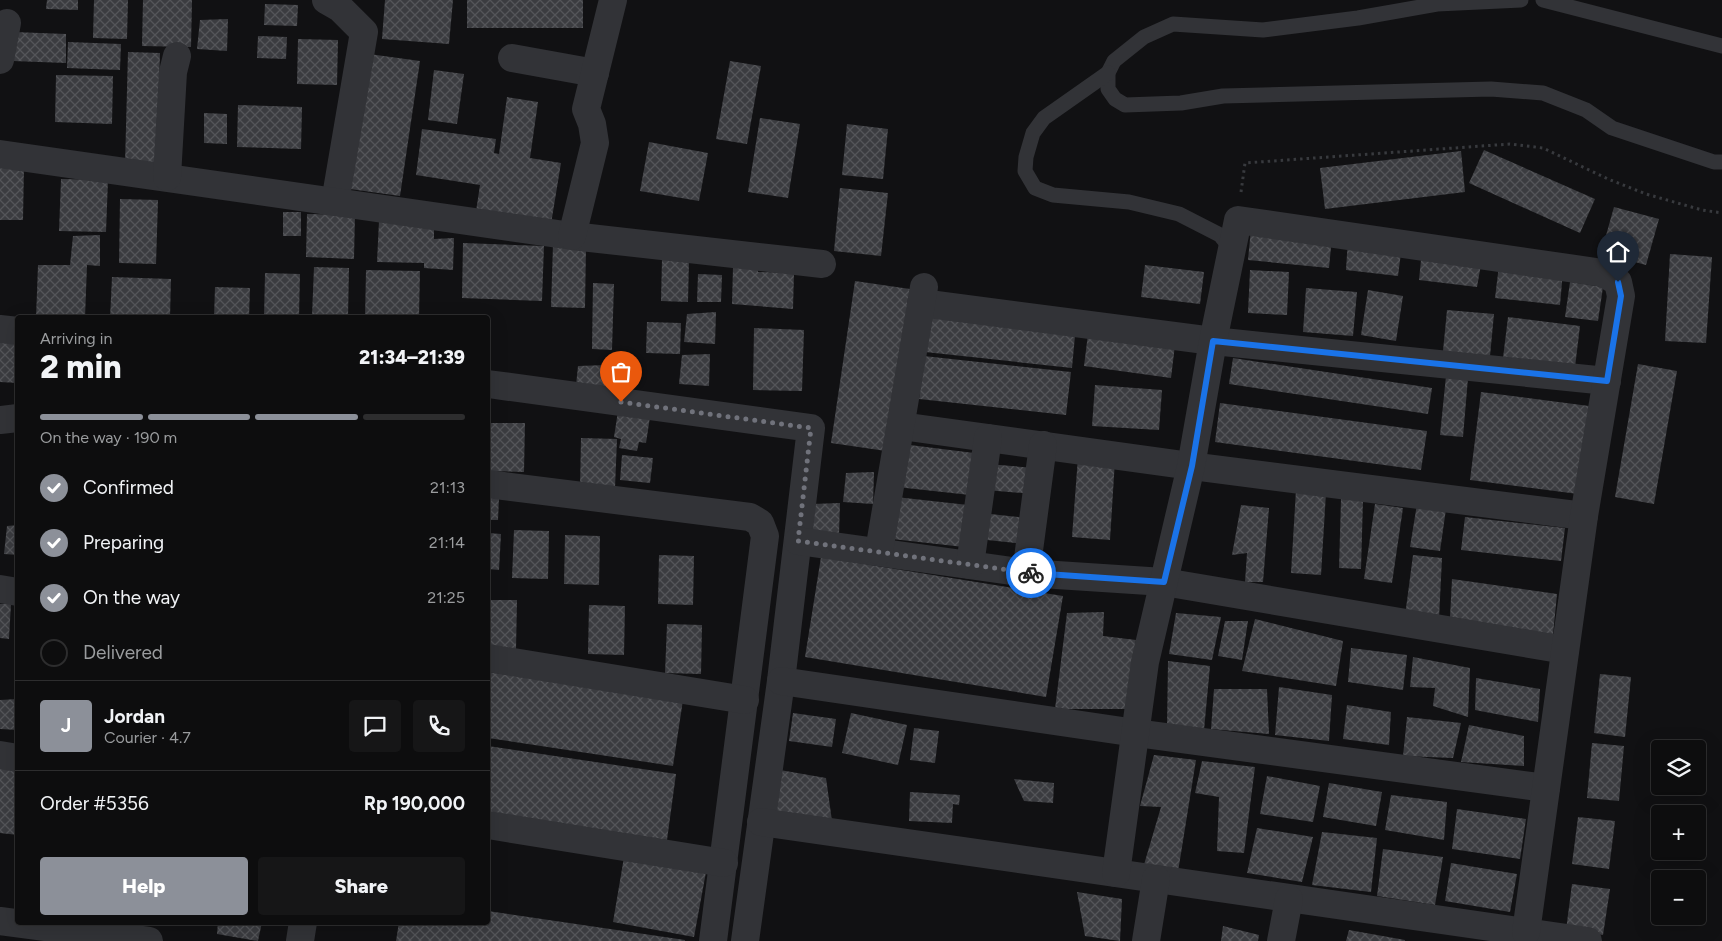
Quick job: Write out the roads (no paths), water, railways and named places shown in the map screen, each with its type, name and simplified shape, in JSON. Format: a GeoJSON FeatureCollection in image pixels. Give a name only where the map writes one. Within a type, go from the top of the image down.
{"type":"FeatureCollection","features":[{"type":"Feature","properties":{"kind":"street"},"geometry":{"type":"LineString","coordinates":[[326,0],[340,8],[364,32],[335,202]]}},
{"type":"Feature","properties":{"kind":"street"},"geometry":{"type":"LineString","coordinates":[[572,236],[595,144],[592,124],[586,109],[613,0]]}},
{"type":"Feature","properties":{"kind":"street"},"geometry":{"type":"LineString","coordinates":[[0,60],[7,23]]}},
{"type":"Feature","properties":{"kind":"street"},"geometry":{"type":"LineString","coordinates":[[167,177],[173,72],[177,56]]}},
{"type":"Feature","properties":{"kind":"street"},"geometry":{"type":"LineString","coordinates":[[512,58],[595,73]]}},
{"type":"Feature","properties":{"kind":"street"},"geometry":{"type":"LineString","coordinates":[[0,154],[572,236],[822,264]]}},
{"type":"Feature","properties":{"kind":"street"},"geometry":{"type":"LineString","coordinates":[[1116,873],[1146,662],[1192,466],[1213,341],[1238,220],[1603,273],[1618,282],[1621,296],[1584,516],[1526,932]]}},
{"type":"Feature","properties":{"kind":"street"},"geometry":{"type":"LineString","coordinates":[[879,551],[922,295],[1213,341],[1607,381]]}},
{"type":"Feature","properties":{"kind":"street"},"geometry":{"type":"LineString","coordinates":[[0,329],[15,330]]}},
{"type":"Feature","properties":{"kind":"street"},"geometry":{"type":"LineString","coordinates":[[490,384],[811,428],[781,682],[744,941]]}},
{"type":"Feature","properties":{"kind":"street"},"geometry":{"type":"LineString","coordinates":[[0,420],[15,418]]}},
{"type":"Feature","properties":{"kind":"street"},"geometry":{"type":"LineString","coordinates":[[901,426],[1192,466],[1584,516]]}},
{"type":"Feature","properties":{"kind":"street"},"geometry":{"type":"LineString","coordinates":[[970,565],[988,438]]}},
{"type":"Feature","properties":{"kind":"street"},"geometry":{"type":"LineString","coordinates":[[1026,573],[1043,445]]}},
{"type":"Feature","properties":{"kind":"street"},"geometry":{"type":"LineString","coordinates":[[490,484],[750,517],[760,523],[765,536],[713,941]]}},
{"type":"Feature","properties":{"kind":"street"},"geometry":{"type":"LineString","coordinates":[[798,541],[1026,573],[1164,582],[1564,650]]}},
{"type":"Feature","properties":{"kind":"street"},"geometry":{"type":"LineString","coordinates":[[0,590],[15,592]]}},
{"type":"Feature","properties":{"kind":"street"},"geometry":{"type":"LineString","coordinates":[[490,658],[745,700]]}},
{"type":"Feature","properties":{"kind":"street"},"geometry":{"type":"LineString","coordinates":[[781,682],[1136,733],[1546,788]]}},
{"type":"Feature","properties":{"kind":"street"},"geometry":{"type":"LineString","coordinates":[[0,755],[15,758]]}},
{"type":"Feature","properties":{"kind":"street"},"geometry":{"type":"LineString","coordinates":[[761,822],[1288,899],[1476,933],[1526,932],[1588,941]]}},
{"type":"Feature","properties":{"kind":"street"},"geometry":{"type":"LineString","coordinates":[[490,826],[724,863]]}},
{"type":"Feature","properties":{"kind":"street"},"geometry":{"type":"LineString","coordinates":[[1146,941],[1156,879]]}},
{"type":"Feature","properties":{"kind":"street"},"geometry":{"type":"LineString","coordinates":[[1281,941],[1288,899]]}},
{"type":"Feature","properties":{"kind":"street"},"geometry":{"type":"LineString","coordinates":[[0,921],[15,923]]}},
{"type":"Feature","properties":{"kind":"street"},"geometry":{"type":"LineString","coordinates":[[30,925],[148,941]]}},
{"type":"Feature","properties":{"kind":"street"},"geometry":{"type":"LineString","coordinates":[[300,941],[303,925]]}},
{"type":"Feature","properties":{"kind":"lane"},"geometry":{"type":"LineString","coordinates":[[1521,0],[1437,4],[1358,18],[1263,30],[1173,24],[1144,37],[1114,61],[1108,73],[1108,89],[1115,99],[1125,106],[1181,103],[1223,96],[1491,89],[1543,93],[1586,110],[1612,128],[1714,162],[1722,162]]}},
{"type":"Feature","properties":{"kind":"lane"},"geometry":{"type":"LineString","coordinates":[[1543,0],[1722,46]]}},
{"type":"Feature","properties":{"kind":"lane"},"geometry":{"type":"LineString","coordinates":[[1108,73],[1044,118],[1033,133],[1026,157],[1025,171],[1035,188],[1053,195],[1129,202],[1179,214],[1220,235],[1232,250]]}}]}
